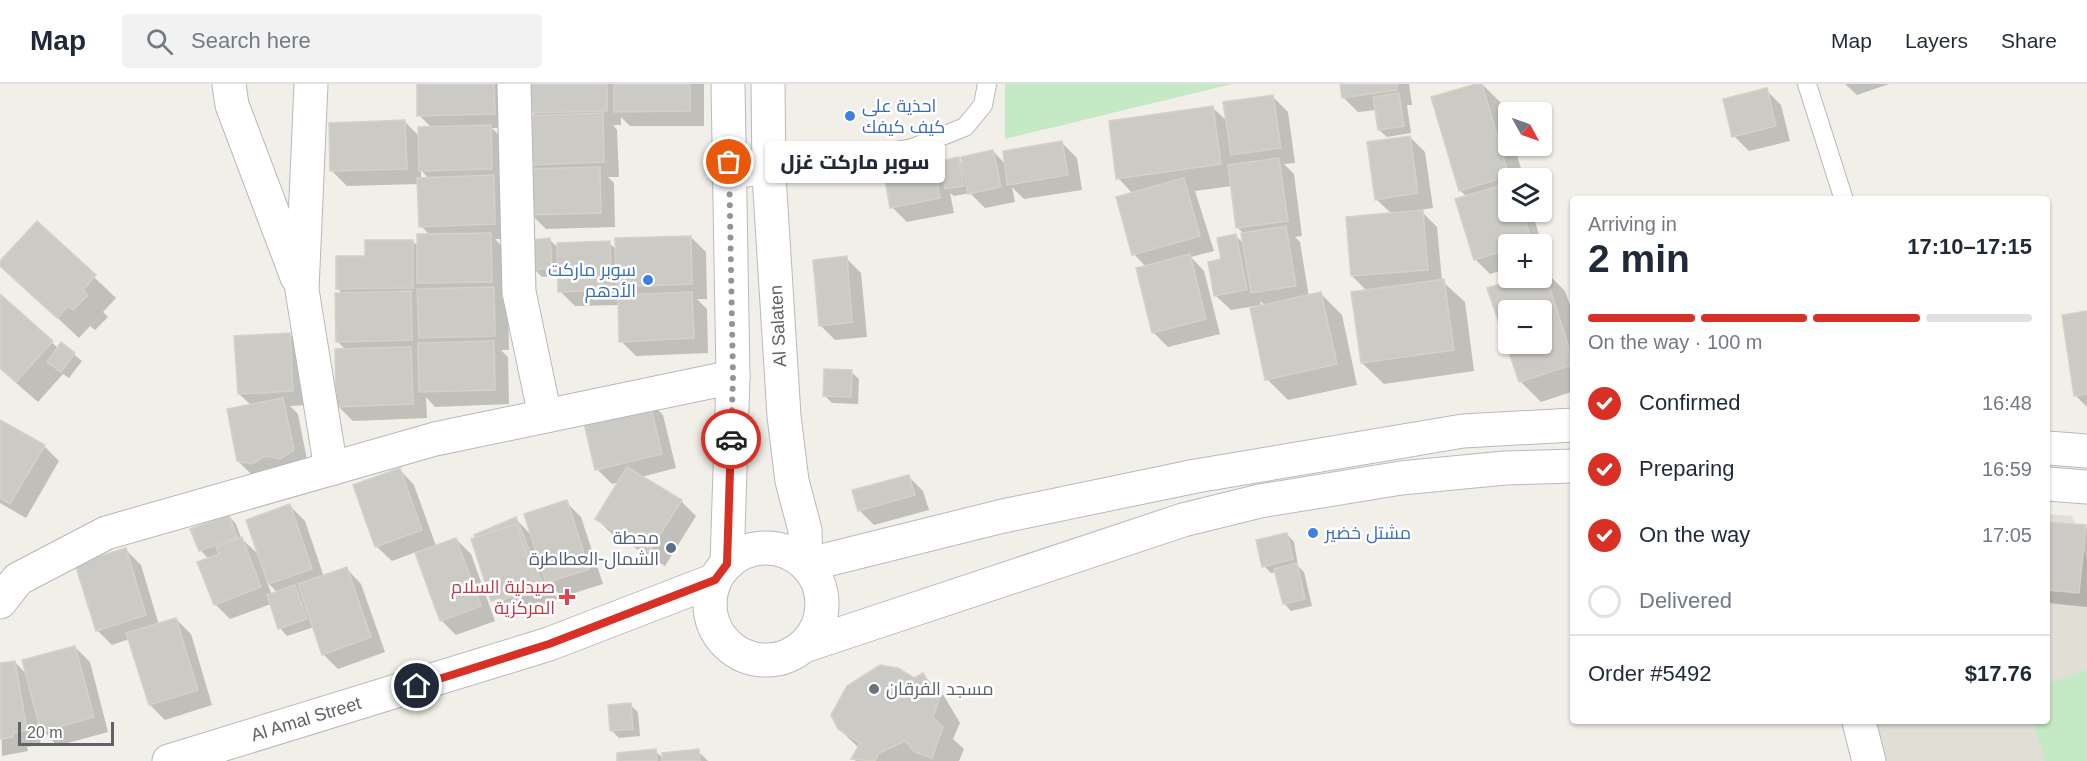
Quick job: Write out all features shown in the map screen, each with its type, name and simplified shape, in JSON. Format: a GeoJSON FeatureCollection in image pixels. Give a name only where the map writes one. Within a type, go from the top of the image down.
{"type":"FeatureCollection","features":[{"type":"Feature","properties":{"kind":"main road"},"geometry":{"type":"LineString","coordinates":[[229,84],[232,105],[302,290],[331,469]]}},
{"type":"Feature","properties":{"kind":"main road"},"geometry":{"type":"LineString","coordinates":[[302,290],[312,84]]}},
{"type":"Feature","properties":{"kind":"main road"},"geometry":{"type":"LineString","coordinates":[[514,84],[519,292],[545,416]]}},
{"type":"Feature","properties":{"kind":"main road"},"geometry":{"type":"LineString","coordinates":[[728,84],[733,377],[721,572],[710,599],[711,618],[718,636],[732,650],[769,661],[788,657],[804,646],[1183,520],[1260,501],[1401,478],[1505,468],[1570,466]]}},
{"type":"Feature","properties":{"kind":"main road","name":"Al Salaten"},"geometry":{"type":"LineString","coordinates":[[768,84],[769,175],[784,416],[792,481],[805,530],[806,565]]}},
{"type":"Feature","properties":{"kind":"main road"},"geometry":{"type":"LineString","coordinates":[[0,602],[18,579],[106,533],[435,439],[733,377]]}},
{"type":"Feature","properties":{"kind":"main road"},"geometry":{"type":"LineString","coordinates":[[806,565],[1003,516],[1196,476],[1463,431],[1570,425]]}},
{"type":"Feature","properties":{"kind":"main road"},"geometry":{"type":"LineString","coordinates":[[2050,448],[2087,451]]}},
{"type":"Feature","properties":{"kind":"main road"},"geometry":{"type":"LineString","coordinates":[[2050,484],[2087,487]]}},
{"type":"Feature","properties":{"kind":"main road"},"geometry":{"type":"LineString","coordinates":[[721,572],[741,554],[758,549],[775,549],[792,555],[806,565],[816,579],[821,596],[821,614],[816,631],[804,646]]}},
{"type":"Feature","properties":{"kind":"main road","name":"Al Amal Street"},"geometry":{"type":"LineString","coordinates":[[169,761],[549,644],[721,572]]}},
{"type":"Feature","properties":{"kind":"main road"},"geometry":{"type":"LineString","coordinates":[[1859,724],[1869,761]]}},
{"type":"Feature","properties":{"kind":"lane"},"geometry":{"type":"LineString","coordinates":[[729,181],[912,148],[965,127],[982,105],[987,84]]}},
{"type":"Feature","properties":{"kind":"lane"},"geometry":{"type":"LineString","coordinates":[[1807,84],[1843,196]]}},
{"type":"Feature","properties":{"kind":"shaded area"},"geometry":{"type":"Polygon","coordinates":[[[2050,514],[2072,516],[2087,560],[2087,761],[1885,761],[1875,724],[2050,724],[2050,514]]]}},
{"type":"Feature","properties":{"kind":"green space"},"geometry":{"type":"Polygon","coordinates":[[[1005,84],[1232,84],[1005,139],[1005,84]]]}},
{"type":"Feature","properties":{"kind":"green space"},"geometry":{"type":"Polygon","coordinates":[[[2087,670],[2087,761],[2045,761],[2034,724],[2050,724],[2050,682],[2087,670]]]}},
{"type":"Feature","properties":{"kind":"building"},"geometry":{"type":"Polygon","coordinates":[[[417,84],[494,84],[495,114],[417,116],[417,84]]]}},
{"type":"Feature","properties":{"kind":"building"},"geometry":{"type":"Polygon","coordinates":[[[530,84],[607,84],[607,111],[531,113],[530,84]]]}},
{"type":"Feature","properties":{"kind":"building"},"geometry":{"type":"Polygon","coordinates":[[[614,84],[690,84],[690,111],[614,112],[614,84]]]}},
{"type":"Feature","properties":{"kind":"building"},"geometry":{"type":"Polygon","coordinates":[[[1340,84],[1397,84],[1397,90],[1342,98],[1340,84]]]}},
{"type":"Feature","properties":{"kind":"building"},"geometry":{"type":"Polygon","coordinates":[[[1482,84],[1498,139],[1498,156],[1503,156],[1507,168],[1498,168],[1498,179],[1459,191],[1431,97],[1482,84]]]}},
{"type":"Feature","properties":{"kind":"building"},"geometry":{"type":"Polygon","coordinates":[[[1767,88],[1776,126],[1732,137],[1723,99],[1767,88]]]}},
{"type":"Feature","properties":{"kind":"building"},"geometry":{"type":"Polygon","coordinates":[[[1399,93],[1404,126],[1378,130],[1373,97],[1399,93]]]}},
{"type":"Feature","properties":{"kind":"building"},"geometry":{"type":"Polygon","coordinates":[[[1273,95],[1281,148],[1231,155],[1223,102],[1273,95]]]}},
{"type":"Feature","properties":{"kind":"building"},"geometry":{"type":"Polygon","coordinates":[[[1213,106],[1221,164],[1116,179],[1109,121],[1213,106]]]}},
{"type":"Feature","properties":{"kind":"building"},"geometry":{"type":"Polygon","coordinates":[[[603,113],[604,162],[528,165],[527,116],[603,113]]]}},
{"type":"Feature","properties":{"kind":"building"},"geometry":{"type":"Polygon","coordinates":[[[405,120],[407,169],[330,171],[329,123],[405,120]]]}},
{"type":"Feature","properties":{"kind":"building"},"geometry":{"type":"Polygon","coordinates":[[[491,125],[492,169],[419,171],[418,127],[491,125]]]}},
{"type":"Feature","properties":{"kind":"building"},"geometry":{"type":"Polygon","coordinates":[[[1410,136],[1418,193],[1375,200],[1367,142],[1410,136]]]}},
{"type":"Feature","properties":{"kind":"building"},"geometry":{"type":"Polygon","coordinates":[[[1062,141],[1068,175],[1007,185],[1003,151],[1062,141]]]}},
{"type":"Feature","properties":{"kind":"building"},"geometry":{"type":"Polygon","coordinates":[[[993,150],[1001,187],[968,194],[961,157],[993,150]]]}},
{"type":"Feature","properties":{"kind":"building"},"geometry":{"type":"Polygon","coordinates":[[[959,157],[964,186],[945,189],[940,161],[959,157]]]}},
{"type":"Feature","properties":{"kind":"building"},"geometry":{"type":"Polygon","coordinates":[[[1279,158],[1288,221],[1236,228],[1228,165],[1279,158]]]}},
{"type":"Feature","properties":{"kind":"building"},"geometry":{"type":"Polygon","coordinates":[[[600,167],[601,213],[529,215],[528,169],[600,167]]]}},
{"type":"Feature","properties":{"kind":"building"},"geometry":{"type":"Polygon","coordinates":[[[935,171],[940,198],[890,208],[885,180],[935,171]]]}},
{"type":"Feature","properties":{"kind":"building"},"geometry":{"type":"Polygon","coordinates":[[[494,175],[495,224],[419,227],[417,178],[494,175]]]}},
{"type":"Feature","properties":{"kind":"building"},"geometry":{"type":"Polygon","coordinates":[[[1184,178],[1200,236],[1132,255],[1116,197],[1184,178]]]}},
{"type":"Feature","properties":{"kind":"building"},"geometry":{"type":"Polygon","coordinates":[[[1498,186],[1498,222],[1525,222],[1529,234],[1498,234],[1498,252],[1474,260],[1455,199],[1498,186]]]}},
{"type":"Feature","properties":{"kind":"building"},"geometry":{"type":"Polygon","coordinates":[[[1423,210],[1428,270],[1351,276],[1346,217],[1423,210]]]}},
{"type":"Feature","properties":{"kind":"building"},"geometry":{"type":"Polygon","coordinates":[[[37,221],[96,275],[83,290],[88,295],[73,310],[68,306],[57,318],[0,266],[0,261],[37,221]]]}},
{"type":"Feature","properties":{"kind":"building"},"geometry":{"type":"Polygon","coordinates":[[[1286,226],[1296,286],[1251,293],[1241,233],[1286,226]]]}},
{"type":"Feature","properties":{"kind":"building"},"geometry":{"type":"Polygon","coordinates":[[[491,233],[492,282],[417,283],[417,234],[491,233]]]}},
{"type":"Feature","properties":{"kind":"building"},"geometry":{"type":"Polygon","coordinates":[[[1236,234],[1247,290],[1214,296],[1208,262],[1221,259],[1217,238],[1236,234]]]}},
{"type":"Feature","properties":{"kind":"building"},"geometry":{"type":"Polygon","coordinates":[[[691,236],[692,284],[616,287],[615,238],[691,236]]]}},
{"type":"Feature","properties":{"kind":"building"},"geometry":{"type":"Polygon","coordinates":[[[550,238],[552,268],[533,270],[530,240],[550,238]]]}},
{"type":"Feature","properties":{"kind":"building"},"geometry":{"type":"Polygon","coordinates":[[[365,240],[413,240],[413,288],[336,289],[336,256],[365,256],[365,240]]]}},
{"type":"Feature","properties":{"kind":"building"},"geometry":{"type":"Polygon","coordinates":[[[610,241],[611,290],[558,292],[557,243],[610,241]]]}},
{"type":"Feature","properties":{"kind":"building"},"geometry":{"type":"Polygon","coordinates":[[[1190,254],[1206,319],[1152,333],[1136,268],[1190,254]]]}},
{"type":"Feature","properties":{"kind":"building"},"geometry":{"type":"Polygon","coordinates":[[[847,256],[852,322],[819,326],[813,260],[847,256]]]}},
{"type":"Feature","properties":{"kind":"building"},"geometry":{"type":"Polygon","coordinates":[[[1444,279],[1454,350],[1361,363],[1351,292],[1444,279]]]}},
{"type":"Feature","properties":{"kind":"building"},"geometry":{"type":"Polygon","coordinates":[[[1498,284],[1498,288],[1550,288],[1570,351],[1570,365],[1519,382],[1509,354],[1552,354],[1552,300],[1498,300],[1498,320],[1487,288],[1498,284]]]}},
{"type":"Feature","properties":{"kind":"building"},"geometry":{"type":"Polygon","coordinates":[[[494,287],[495,336],[419,338],[417,289],[494,287]]]}},
{"type":"Feature","properties":{"kind":"building"},"geometry":{"type":"Polygon","coordinates":[[[411,291],[412,340],[336,342],[335,293],[411,291]]]}},
{"type":"Feature","properties":{"kind":"building"},"geometry":{"type":"Polygon","coordinates":[[[692,292],[694,338],[619,342],[618,295],[692,292]]]}},
{"type":"Feature","properties":{"kind":"building"},"geometry":{"type":"Polygon","coordinates":[[[1321,292],[1337,364],[1265,380],[1250,308],[1321,292]]]}},
{"type":"Feature","properties":{"kind":"building"},"geometry":{"type":"Polygon","coordinates":[[[0,294],[53,341],[16,382],[0,368],[0,294]]]}},
{"type":"Feature","properties":{"kind":"building"},"geometry":{"type":"Polygon","coordinates":[[[2087,311],[2087,394],[2074,396],[2062,315],[2087,311]]]}},
{"type":"Feature","properties":{"kind":"building"},"geometry":{"type":"Polygon","coordinates":[[[290,333],[293,391],[238,394],[234,336],[290,333]]]}},
{"type":"Feature","properties":{"kind":"building"},"geometry":{"type":"Polygon","coordinates":[[[494,341],[495,390],[419,392],[418,343],[494,341]]]}},
{"type":"Feature","properties":{"kind":"building"},"geometry":{"type":"Polygon","coordinates":[[[61,342],[75,353],[61,372],[47,362],[61,342]]]}},
{"type":"Feature","properties":{"kind":"building"},"geometry":{"type":"Polygon","coordinates":[[[411,347],[413,404],[336,407],[335,349],[411,347]]]}},
{"type":"Feature","properties":{"kind":"building"},"geometry":{"type":"Polygon","coordinates":[[[824,369],[852,370],[851,397],[823,396],[824,369]]]}},
{"type":"Feature","properties":{"kind":"building"},"geometry":{"type":"Polygon","coordinates":[[[283,398],[294,450],[280,459],[265,456],[252,464],[237,461],[227,409],[283,398]]]}},
{"type":"Feature","properties":{"kind":"building"},"geometry":{"type":"Polygon","coordinates":[[[649,399],[662,454],[595,470],[582,415],[649,399]]]}},
{"type":"Feature","properties":{"kind":"building"},"geometry":{"type":"Polygon","coordinates":[[[0,420],[45,445],[10,504],[0,498],[0,420]]]}},
{"type":"Feature","properties":{"kind":"building"},"geometry":{"type":"Polygon","coordinates":[[[627,467],[682,500],[649,552],[595,519],[627,467]]]}},
{"type":"Feature","properties":{"kind":"building"},"geometry":{"type":"Polygon","coordinates":[[[400,468],[422,530],[375,547],[353,485],[400,468]]]}},
{"type":"Feature","properties":{"kind":"building"},"geometry":{"type":"Polygon","coordinates":[[[909,475],[915,495],[858,511],[852,490],[909,475]]]}},
{"type":"Feature","properties":{"kind":"building"},"geometry":{"type":"Polygon","coordinates":[[[567,500],[589,569],[546,583],[524,514],[567,500]]]}},
{"type":"Feature","properties":{"kind":"building"},"geometry":{"type":"Polygon","coordinates":[[[290,504],[312,569],[268,584],[246,520],[290,504]]]}},
{"type":"Feature","properties":{"kind":"building"},"geometry":{"type":"Polygon","coordinates":[[[229,515],[237,537],[199,551],[190,529],[229,515]]]}},
{"type":"Feature","properties":{"kind":"building"},"geometry":{"type":"Polygon","coordinates":[[[516,517],[543,584],[501,601],[474,535],[516,517]]]}},
{"type":"Feature","properties":{"kind":"building"},"geometry":{"type":"Polygon","coordinates":[[[2050,522],[2086,525],[2079,593],[2050,590],[2050,522]]]}},
{"type":"Feature","properties":{"kind":"building"},"geometry":{"type":"Polygon","coordinates":[[[516,524],[536,586],[491,601],[471,539],[516,524]]]}},
{"type":"Feature","properties":{"kind":"building"},"geometry":{"type":"Polygon","coordinates":[[[1287,533],[1293,559],[1262,567],[1256,540],[1287,533]]]}},
{"type":"Feature","properties":{"kind":"building"},"geometry":{"type":"Polygon","coordinates":[[[242,537],[261,587],[214,605],[197,562],[219,554],[216,547],[242,537]]]}},
{"type":"Feature","properties":{"kind":"building"},"geometry":{"type":"Polygon","coordinates":[[[456,538],[481,606],[440,621],[415,553],[456,538]]]}},
{"type":"Feature","properties":{"kind":"building"},"geometry":{"type":"Polygon","coordinates":[[[126,548],[146,615],[96,631],[75,564],[126,548]]]}},
{"type":"Feature","properties":{"kind":"building"},"geometry":{"type":"Polygon","coordinates":[[[1297,563],[1305,599],[1283,604],[1274,569],[1297,563]]]}},
{"type":"Feature","properties":{"kind":"building"},"geometry":{"type":"Polygon","coordinates":[[[347,567],[371,637],[322,655],[298,584],[347,567]]]}},
{"type":"Feature","properties":{"kind":"building"},"geometry":{"type":"Polygon","coordinates":[[[295,585],[307,619],[278,629],[267,595],[295,585]]]}},
{"type":"Feature","properties":{"kind":"building"},"geometry":{"type":"Polygon","coordinates":[[[176,618],[198,690],[149,705],[126,633],[176,618]]]}},
{"type":"Feature","properties":{"kind":"building"},"geometry":{"type":"Polygon","coordinates":[[[75,646],[94,717],[41,732],[22,660],[75,646]]]}},
{"type":"Feature","properties":{"kind":"building"},"geometry":{"type":"Polygon","coordinates":[[[15,661],[27,730],[13,733],[13,737],[0,739],[0,663],[15,661]]]}},
{"type":"Feature","properties":{"kind":"building"},"geometry":{"type":"Polygon","coordinates":[[[880,665],[898,668],[914,678],[923,673],[939,700],[933,718],[943,727],[932,758],[915,752],[905,741],[879,753],[875,761],[851,759],[860,743],[838,729],[831,715],[847,686],[880,665]]]}},
{"type":"Feature","properties":{"kind":"building"},"geometry":{"type":"Polygon","coordinates":[[[631,703],[633,729],[610,731],[608,705],[631,703]]]}},
{"type":"Feature","properties":{"kind":"building"},"geometry":{"type":"Polygon","coordinates":[[[656,749],[657,761],[617,761],[617,753],[656,749]]]}},
{"type":"Feature","properties":{"kind":"building"},"geometry":{"type":"Polygon","coordinates":[[[699,749],[700,761],[662,761],[662,753],[699,749]]]}},
{"type":"Feature","properties":{"kind":"way so far"},"geometry":{"type":"LineString","coordinates":[[729,162],[733,377],[731,439]]}},
{"type":"Feature","properties":{"kind":"place","name":"احذية على كيف كيفك"},"geometry":{"type":"Point","coordinates":[850,116]}},
{"type":"Feature","properties":{"kind":"place","name":"سوبر ماركت غزل"},"geometry":{"type":"Point","coordinates":[729,162]}},
{"type":"Feature","properties":{"kind":"place","name":"سوبر ماركت الأدهم"},"geometry":{"type":"Point","coordinates":[648,280]}},
{"type":"Feature","properties":{"kind":"place","name":"مشتل خضير"},"geometry":{"type":"Point","coordinates":[1313,533]}},
{"type":"Feature","properties":{"kind":"place","name":"محطة الشمال-العطاطرة"},"geometry":{"type":"Point","coordinates":[671,548]}},
{"type":"Feature","properties":{"kind":"place","name":"صيدلية السلام المركزية"},"geometry":{"type":"Point","coordinates":[567,597]}},
{"type":"Feature","properties":{"kind":"place","name":"مسجد الفرقان"},"geometry":{"type":"Point","coordinates":[874,689]}},
{"type":"Feature","properties":{"kind":"route"},"geometry":{"type":"LineString","coordinates":[[417,686],[549,644],[715,580],[727,564],[731,439]]}}]}
